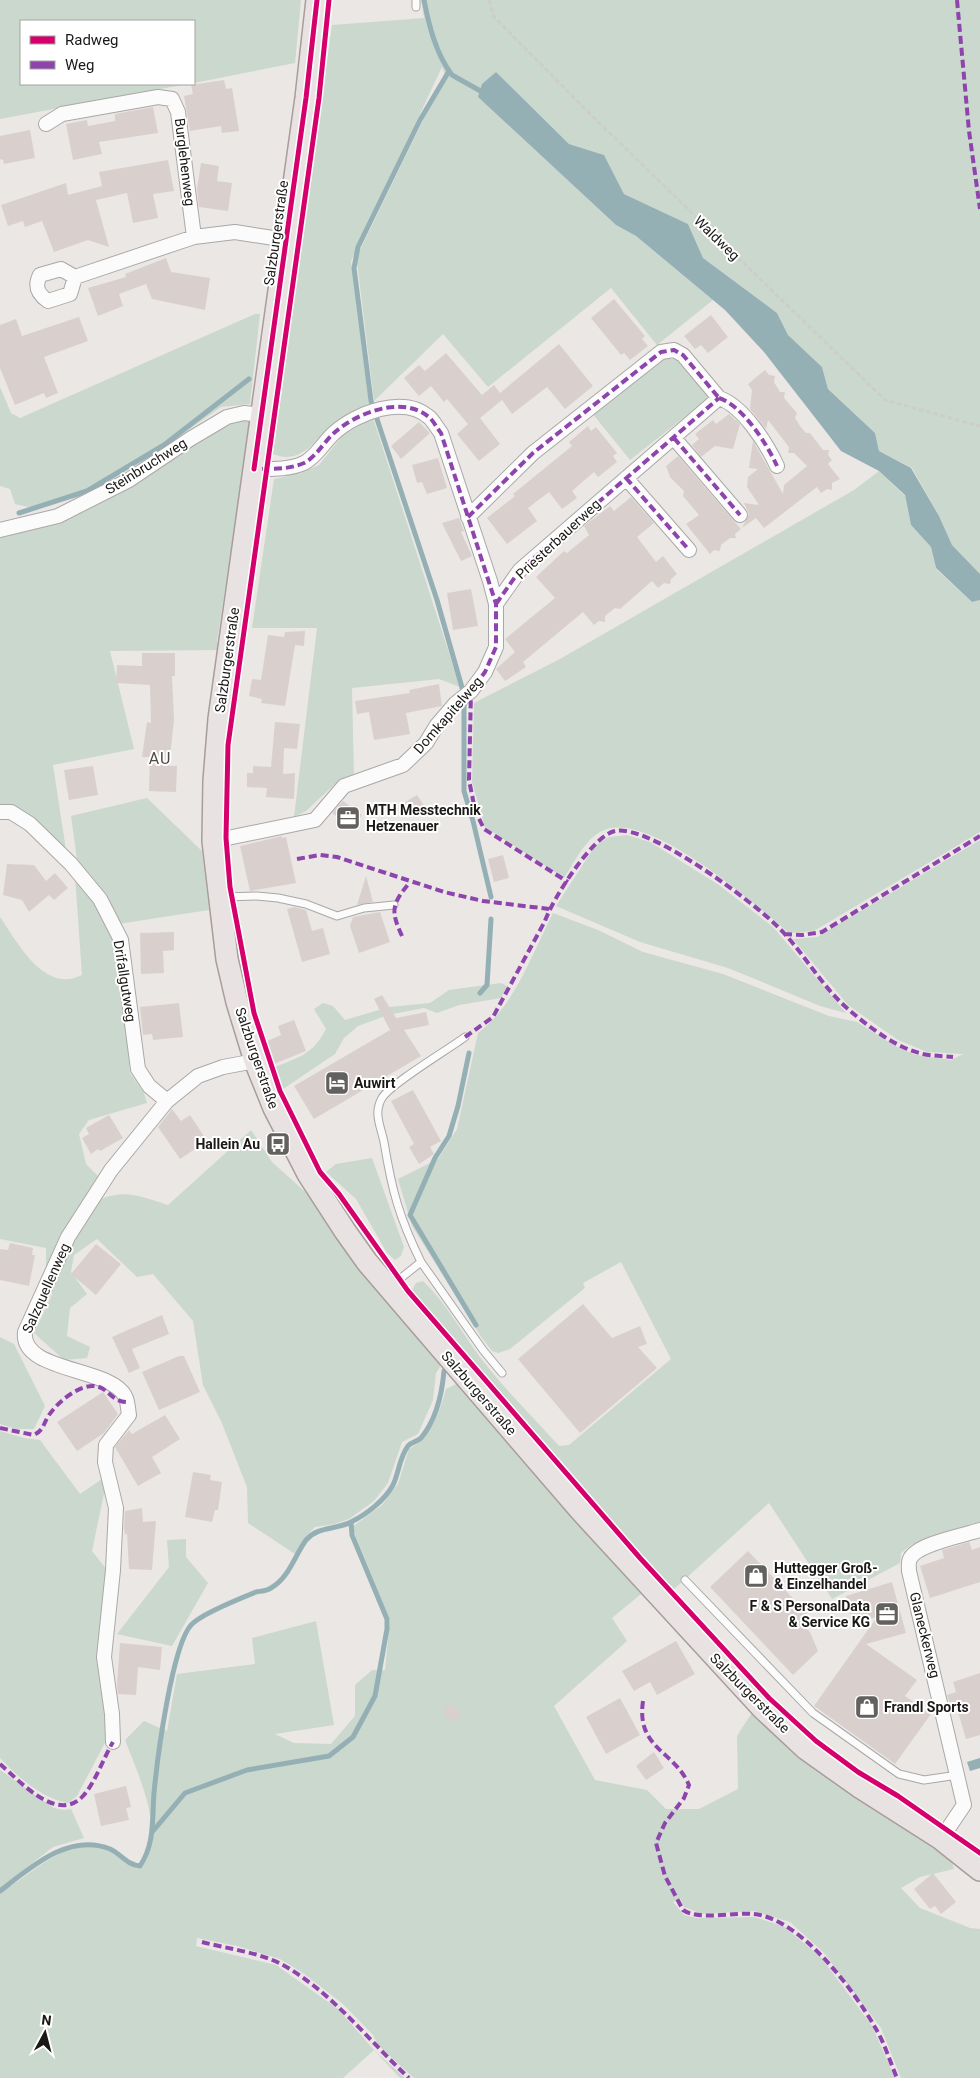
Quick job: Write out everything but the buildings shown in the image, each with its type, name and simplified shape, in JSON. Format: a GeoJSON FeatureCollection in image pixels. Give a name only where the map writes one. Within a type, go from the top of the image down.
{"type":"FeatureCollection","features":[{"type":"Feature","properties":{"kind":"main road","name":"Salzburgerstraße"},"geometry":{"type":"LineString","coordinates":[[317,0],[283,240],[254,414],[254,469],[219,719],[213,797],[213,841],[227,958],[237,1002],[255,1061],[274,1108],[308,1174],[356,1246],[389,1288],[580,1510],[762,1708],[806,1749],[861,1788],[941,1839],[980,1870]]}},
{"type":"Feature","properties":{"kind":"street","name":"Burglehenweg"},"geometry":{"type":"LineString","coordinates":[[46,124],[62,114],[158,97],[172,99],[178,112],[194,237]]}},
{"type":"Feature","properties":{"kind":"street"},"geometry":{"type":"LineString","coordinates":[[75,277],[194,237],[235,232],[283,240]]}},
{"type":"Feature","properties":{"kind":"street"},"geometry":{"type":"LineString","coordinates":[[468,517],[533,453],[660,352],[674,350],[683,355],[719,398],[730,401],[767,445],[777,466]]}},
{"type":"Feature","properties":{"kind":"street","name":"Priesterbauerweg"},"geometry":{"type":"LineString","coordinates":[[496,604],[520,570],[719,398]]}},
{"type":"Feature","properties":{"kind":"street","name":"Domkapitelweg"},"geometry":{"type":"LineString","coordinates":[[213,841],[315,820],[344,786],[403,765],[426,743],[455,704],[471,690],[484,672],[496,647],[496,604],[441,433],[429,417],[415,409],[402,406],[382,409],[367,414],[335,432],[305,462],[286,469],[254,469]]}},
{"type":"Feature","properties":{"kind":"street","name":"Steinbruchweg"},"geometry":{"type":"LineString","coordinates":[[0,530],[58,516],[129,480],[227,417],[254,414]]}},
{"type":"Feature","properties":{"kind":"street"},"geometry":{"type":"LineString","coordinates":[[674,438],[740,515]]}},
{"type":"Feature","properties":{"kind":"street"},"geometry":{"type":"LineString","coordinates":[[626,478],[689,550]]}},
{"type":"Feature","properties":{"kind":"street","name":"Drifallgutweg"},"geometry":{"type":"LineString","coordinates":[[0,812],[11,812],[30,824],[71,864],[100,899],[121,940],[138,1069],[149,1086],[167,1101]]}},
{"type":"Feature","properties":{"kind":"street","name":"Salzquellenweg"},"geometry":{"type":"LineString","coordinates":[[113,1742],[112,1714],[104,1657],[113,1570],[116,1508],[105,1462],[106,1445],[129,1415],[125,1396],[109,1382],[77,1372],[29,1351],[24,1340],[25,1332],[68,1237],[111,1170],[167,1101],[198,1076],[223,1067],[255,1061]]}},
{"type":"Feature","properties":{"kind":"street","name":"Glaneckerweg"},"geometry":{"type":"LineString","coordinates":[[941,1839],[964,1804],[909,1571],[910,1559],[916,1551],[926,1546],[980,1530]]}},
{"type":"Feature","properties":{"kind":"lane"},"geometry":{"type":"LineString","coordinates":[[220,897],[258,896],[278,898],[306,904],[337,916],[364,908],[394,905]]}},
{"type":"Feature","properties":{"kind":"lane"},"geometry":{"type":"LineString","coordinates":[[466,1037],[382,1096],[377,1116],[388,1177],[398,1212],[421,1262],[483,1350],[502,1373]]}},
{"type":"Feature","properties":{"kind":"lane"},"geometry":{"type":"LineString","coordinates":[[389,1288],[421,1262]]}},
{"type":"Feature","properties":{"kind":"lane"},"geometry":{"type":"LineString","coordinates":[[685,1580],[813,1713],[899,1774],[924,1780],[958,1775]]}},
{"type":"Feature","properties":{"kind":"shaded area"},"geometry":{"type":"Polygon","coordinates":[[[0,0],[301,0],[295,63],[195,83],[195,20],[20,20],[20,85],[182,85],[0,119],[0,0]]]}},
{"type":"Feature","properties":{"kind":"shaded area"},"geometry":{"type":"Polygon","coordinates":[[[421,0],[980,0],[980,574],[952,545],[939,516],[912,468],[879,451],[875,433],[828,389],[822,367],[788,335],[777,313],[703,258],[688,224],[624,194],[604,155],[569,144],[496,72],[478,97],[616,225],[636,236],[713,300],[657,345],[611,288],[488,387],[443,334],[374,401],[357,262],[359,252],[445,75],[442,67],[351,261],[369,404],[341,418],[303,452],[294,456],[284,457],[273,454],[332,25],[424,18],[421,0]]]}},
{"type":"Feature","properties":{"kind":"shaded area"},"geometry":{"type":"Polygon","coordinates":[[[255,314],[260,314],[250,404],[221,407],[151,456],[86,492],[37,509],[15,504],[10,489],[0,486],[0,387],[11,413],[20,418],[255,314]]]}},
{"type":"Feature","properties":{"kind":"shaded area"},"geometry":{"type":"Polygon","coordinates":[[[661,358],[682,360],[710,397],[630,460],[592,413],[661,358]]]}},
{"type":"Feature","properties":{"kind":"shaded area"},"geometry":{"type":"Polygon","coordinates":[[[244,417],[251,420],[217,641],[220,650],[110,651],[134,749],[53,765],[66,850],[15,806],[0,804],[0,531],[16,532],[56,524],[84,510],[224,423],[244,417]]]}},
{"type":"Feature","properties":{"kind":"shaded area"},"geometry":{"type":"Polygon","coordinates":[[[373,418],[460,687],[439,679],[352,688],[354,777],[335,784],[306,811],[294,817],[317,628],[252,628],[274,479],[299,474],[319,465],[343,435],[373,418]]]}},
{"type":"Feature","properties":{"kind":"shaded area"},"geometry":{"type":"Polygon","coordinates":[[[879,471],[905,496],[911,525],[931,547],[936,569],[972,602],[980,600],[980,832],[814,931],[789,933],[727,882],[700,863],[672,846],[645,833],[622,828],[602,831],[585,845],[564,878],[485,827],[472,782],[474,703],[560,659],[854,490],[879,471]]]}},
{"type":"Feature","properties":{"kind":"shaded area"},"geometry":{"type":"Polygon","coordinates":[[[147,798],[202,851],[209,910],[118,924],[77,860],[71,816],[147,798]]]}},
{"type":"Feature","properties":{"kind":"shaded area"},"geometry":{"type":"Polygon","coordinates":[[[627,835],[650,842],[719,885],[773,927],[846,1013],[820,1006],[728,968],[640,942],[556,906],[595,846],[609,837],[627,835]]]}},
{"type":"Feature","properties":{"kind":"shaded area"},"geometry":{"type":"Polygon","coordinates":[[[980,840],[980,1523],[911,1545],[901,1553],[900,1563],[832,1599],[769,1503],[673,1590],[412,1290],[416,1283],[423,1281],[439,1298],[480,1357],[509,1392],[559,1446],[569,1445],[671,1359],[621,1262],[583,1283],[585,1288],[510,1349],[498,1353],[492,1351],[412,1226],[398,1179],[438,1159],[457,1129],[478,1033],[502,1008],[522,978],[553,913],[598,930],[643,952],[723,974],[829,1016],[857,1022],[895,1046],[916,1055],[951,1060],[963,1054],[927,1052],[898,1040],[848,1005],[793,939],[817,937],[980,840]]]}},
{"type":"Feature","properties":{"kind":"shaded area"},"geometry":{"type":"Polygon","coordinates":[[[75,876],[87,889],[115,940],[120,959],[130,1073],[144,1093],[147,1103],[89,1120],[79,1134],[86,1164],[98,1176],[77,1209],[103,1198],[122,1194],[141,1197],[168,1205],[251,1130],[272,1162],[312,1198],[442,1364],[436,1373],[433,1400],[418,1434],[402,1442],[388,1483],[374,1501],[349,1519],[335,1524],[315,1527],[305,1537],[295,1554],[248,1523],[247,1487],[221,1421],[203,1385],[193,1321],[153,1274],[137,1277],[97,1239],[74,1255],[71,1272],[87,1294],[70,1308],[67,1336],[90,1347],[87,1358],[64,1360],[34,1333],[52,1295],[46,1265],[46,1248],[0,1239],[0,917],[24,952],[44,972],[56,978],[68,979],[82,975],[75,876]]]}},
{"type":"Feature","properties":{"kind":"shaded area"},"geometry":{"type":"Polygon","coordinates":[[[501,983],[507,986],[501,998],[459,1005],[437,1013],[424,1008],[388,1015],[358,1026],[344,1038],[335,1054],[283,1089],[275,1067],[305,1054],[316,1044],[326,1029],[314,1009],[323,1003],[333,1006],[345,1020],[389,1007],[430,1003],[449,990],[501,983]]]}},
{"type":"Feature","properties":{"kind":"shaded area"},"geometry":{"type":"Polygon","coordinates":[[[372,1158],[404,1247],[401,1256],[395,1260],[387,1253],[356,1199],[326,1172],[336,1164],[372,1158]]]}},
{"type":"Feature","properties":{"kind":"shaded area"},"geometry":{"type":"Polygon","coordinates":[[[0,1337],[14,1344],[45,1406],[34,1429],[16,1429],[0,1424],[0,1337]]]}},
{"type":"Feature","properties":{"kind":"shaded area"},"geometry":{"type":"Polygon","coordinates":[[[458,1383],[641,1594],[612,1618],[627,1641],[554,1706],[595,1780],[647,1790],[666,1809],[699,1809],[738,1789],[737,1736],[753,1711],[951,1857],[954,1869],[920,1877],[901,1888],[920,1908],[970,1928],[980,1929],[980,2078],[901,2078],[881,2028],[824,1953],[790,1922],[754,1911],[702,1914],[684,1907],[680,1898],[673,1902],[684,1915],[696,1918],[754,1917],[783,1926],[820,1956],[872,2026],[895,2078],[414,2078],[378,2045],[373,2035],[343,2004],[303,1973],[280,1959],[237,1946],[197,1938],[196,1946],[276,1965],[338,2009],[374,2050],[343,2078],[0,2078],[0,1770],[54,1808],[71,1809],[84,1838],[53,1847],[11,1880],[11,1886],[56,1855],[81,1847],[94,1847],[108,1851],[128,1864],[142,1868],[149,1854],[152,1838],[151,1822],[143,1786],[125,1740],[144,1721],[167,1731],[177,1674],[255,1664],[252,1638],[316,1621],[334,1725],[275,1734],[294,1743],[331,1744],[355,1716],[355,1685],[372,1670],[385,1670],[390,1620],[352,1527],[382,1505],[398,1484],[409,1449],[423,1438],[434,1424],[446,1389],[458,1383]]]}},
{"type":"Feature","properties":{"kind":"shaded area"},"geometry":{"type":"Polygon","coordinates":[[[0,1431],[24,1438],[40,1440],[80,1494],[105,1477],[106,1484],[92,1551],[107,1570],[107,1739],[77,1796],[68,1803],[39,1792],[0,1758],[0,1431]]]}},
{"type":"Feature","properties":{"kind":"shaded area"},"geometry":{"type":"Polygon","coordinates":[[[186,1539],[186,1557],[208,1583],[172,1646],[117,1634],[169,1567],[167,1540],[186,1539]]]}},
{"type":"Feature","properties":{"kind":"shaded area"},"geometry":{"type":"Polygon","coordinates":[[[374,2050],[405,2078],[400,2078],[374,2050]]]}},
{"type":"Feature","properties":{"kind":"water"},"geometry":{"type":"Polygon","coordinates":[[[496,72],[569,144],[604,155],[624,194],[688,224],[703,258],[777,313],[788,335],[822,367],[828,389],[875,433],[879,451],[911,468],[939,516],[952,545],[980,574],[980,600],[972,602],[936,568],[931,547],[911,525],[905,495],[879,471],[841,451],[764,352],[725,310],[636,236],[616,225],[478,97],[482,84],[496,72]]]}},
{"type":"Feature","properties":{"kind":"water"},"geometry":{"type":"Polygon","coordinates":[[[980,1758],[980,1768],[970,1771],[967,1762],[980,1758]]]}},
{"type":"Feature","properties":{"kind":"waterway"},"geometry":{"type":"LineString","coordinates":[[424,0],[434,39],[446,67],[452,75],[484,93]]}},
{"type":"Feature","properties":{"kind":"waterway"},"geometry":{"type":"LineString","coordinates":[[449,71],[420,120],[358,247],[354,268],[371,401],[437,600],[463,691]]}},
{"type":"Feature","properties":{"kind":"waterway"},"geometry":{"type":"LineString","coordinates":[[19,513],[87,491],[164,445],[249,379]]}},
{"type":"Feature","properties":{"kind":"waterway"},"geometry":{"type":"LineString","coordinates":[[464,703],[464,791],[491,897]]}},
{"type":"Feature","properties":{"kind":"waterway"},"geometry":{"type":"LineString","coordinates":[[480,993],[487,985],[491,919]]}},
{"type":"Feature","properties":{"kind":"waterway"},"geometry":{"type":"LineString","coordinates":[[469,1053],[458,1106],[449,1136],[435,1158],[410,1215],[476,1325]]}},
{"type":"Feature","properties":{"kind":"waterway"},"geometry":{"type":"LineString","coordinates":[[0,1891],[37,1863],[65,1849],[80,1845],[95,1845],[110,1849],[131,1864],[140,1866],[145,1858],[150,1840],[162,1730],[172,1677],[185,1635],[197,1620],[222,1606],[256,1592],[269,1589],[277,1584],[287,1572],[306,1540],[316,1532],[351,1522],[369,1511],[390,1491],[405,1451],[409,1445],[421,1438],[431,1423],[440,1398],[444,1371]]}},
{"type":"Feature","properties":{"kind":"waterway"},"geometry":{"type":"LineString","coordinates":[[153,1831],[185,1793],[247,1770],[329,1756],[353,1737],[375,1696],[387,1629],[387,1619],[352,1535],[351,1522]]}},
{"type":"Feature","properties":{"kind":"marked path"},"geometry":{"type":"LineString","coordinates":[[957,0],[969,131],[980,209]]}},
{"type":"Feature","properties":{"kind":"marked path"},"geometry":{"type":"LineString","coordinates":[[468,517],[533,453],[661,352],[674,350],[683,355],[719,398]]}},
{"type":"Feature","properties":{"kind":"marked path"},"geometry":{"type":"LineString","coordinates":[[719,398],[728,402],[745,417],[761,437],[777,466]]}},
{"type":"Feature","properties":{"kind":"marked path"},"geometry":{"type":"LineString","coordinates":[[496,604],[520,570],[719,398]]}},
{"type":"Feature","properties":{"kind":"marked path"},"geometry":{"type":"LineString","coordinates":[[262,469],[288,468],[304,463],[343,426],[367,413],[380,409],[407,407],[419,411],[433,421],[441,433],[496,604],[496,647],[485,672],[471,691],[469,780],[475,810],[484,829],[568,882]]}},
{"type":"Feature","properties":{"kind":"marked path"},"geometry":{"type":"LineString","coordinates":[[674,438],[740,515]]}},
{"type":"Feature","properties":{"kind":"marked path"},"geometry":{"type":"LineString","coordinates":[[626,478],[689,550]]}},
{"type":"Feature","properties":{"kind":"marked path"},"geometry":{"type":"LineString","coordinates":[[465,1037],[493,1017],[564,884],[596,844],[606,835],[615,831],[631,832],[651,839],[675,851],[724,883],[777,926],[838,1000],[874,1030],[893,1042],[913,1051],[927,1055],[953,1057]]}},
{"type":"Feature","properties":{"kind":"marked path"},"geometry":{"type":"LineString","coordinates":[[784,934],[802,935],[822,932],[980,836]]}},
{"type":"Feature","properties":{"kind":"marked path"},"geometry":{"type":"LineString","coordinates":[[297,859],[320,855],[337,857],[444,892],[483,901],[549,909]]}},
{"type":"Feature","properties":{"kind":"marked path"},"geometry":{"type":"LineString","coordinates":[[402,936],[396,920],[395,908],[399,896],[410,882]]}},
{"type":"Feature","properties":{"kind":"marked path"},"geometry":{"type":"LineString","coordinates":[[0,1428],[34,1435],[42,1429],[57,1405],[74,1392],[87,1387],[102,1388],[116,1399],[126,1402]]}},
{"type":"Feature","properties":{"kind":"marked path"},"geometry":{"type":"LineString","coordinates":[[643,1701],[642,1717],[645,1729],[658,1748],[682,1773],[689,1785],[684,1798],[665,1823],[656,1843],[665,1876],[683,1910],[707,1916],[754,1914],[772,1919],[790,1929],[807,1942],[840,1977],[866,2013],[882,2041],[897,2078]]}},
{"type":"Feature","properties":{"kind":"marked path"},"geometry":{"type":"LineString","coordinates":[[0,1764],[39,1797],[51,1803],[62,1805],[73,1803],[87,1791],[113,1742]]}},
{"type":"Feature","properties":{"kind":"marked path"},"geometry":{"type":"LineString","coordinates":[[202,1942],[264,1957],[283,1965],[301,1976],[334,2003],[409,2078]]}},
{"type":"Feature","properties":{"kind":"cycle path"},"geometry":{"type":"LineString","coordinates":[[254,469],[306,98],[317,0]]}},
{"type":"Feature","properties":{"kind":"cycle path"},"geometry":{"type":"LineString","coordinates":[[329,0],[319,98],[228,745],[226,838],[230,887],[254,1013],[280,1091],[320,1172],[339,1194],[408,1291],[640,1558],[769,1698],[816,1741],[858,1772],[898,1796],[980,1853]]}},
{"type":"Feature","properties":{"kind":"place","name":"MTH Messtechnik Hetzenauer"},"geometry":{"type":"Point","coordinates":[348,818]}},
{"type":"Feature","properties":{"kind":"place","name":"Auwirt"},"geometry":{"type":"Point","coordinates":[337,1083]}},
{"type":"Feature","properties":{"kind":"place","name":"Hallein Au"},"geometry":{"type":"Point","coordinates":[278,1144]}},
{"type":"Feature","properties":{"kind":"place","name":"Huttegger Groß- & Einzelhandel"},"geometry":{"type":"Point","coordinates":[756,1576]}},
{"type":"Feature","properties":{"kind":"place","name":"F & S PersonalData & Service KG"},"geometry":{"type":"Point","coordinates":[887,1614]}},
{"type":"Feature","properties":{"kind":"place","name":"Frandl Sports"},"geometry":{"type":"Point","coordinates":[867,1707]}},
{"type":"Feature","properties":{"kind":"district","name":"AU"},"geometry":{"type":"Point","coordinates":[160,758]}}]}
